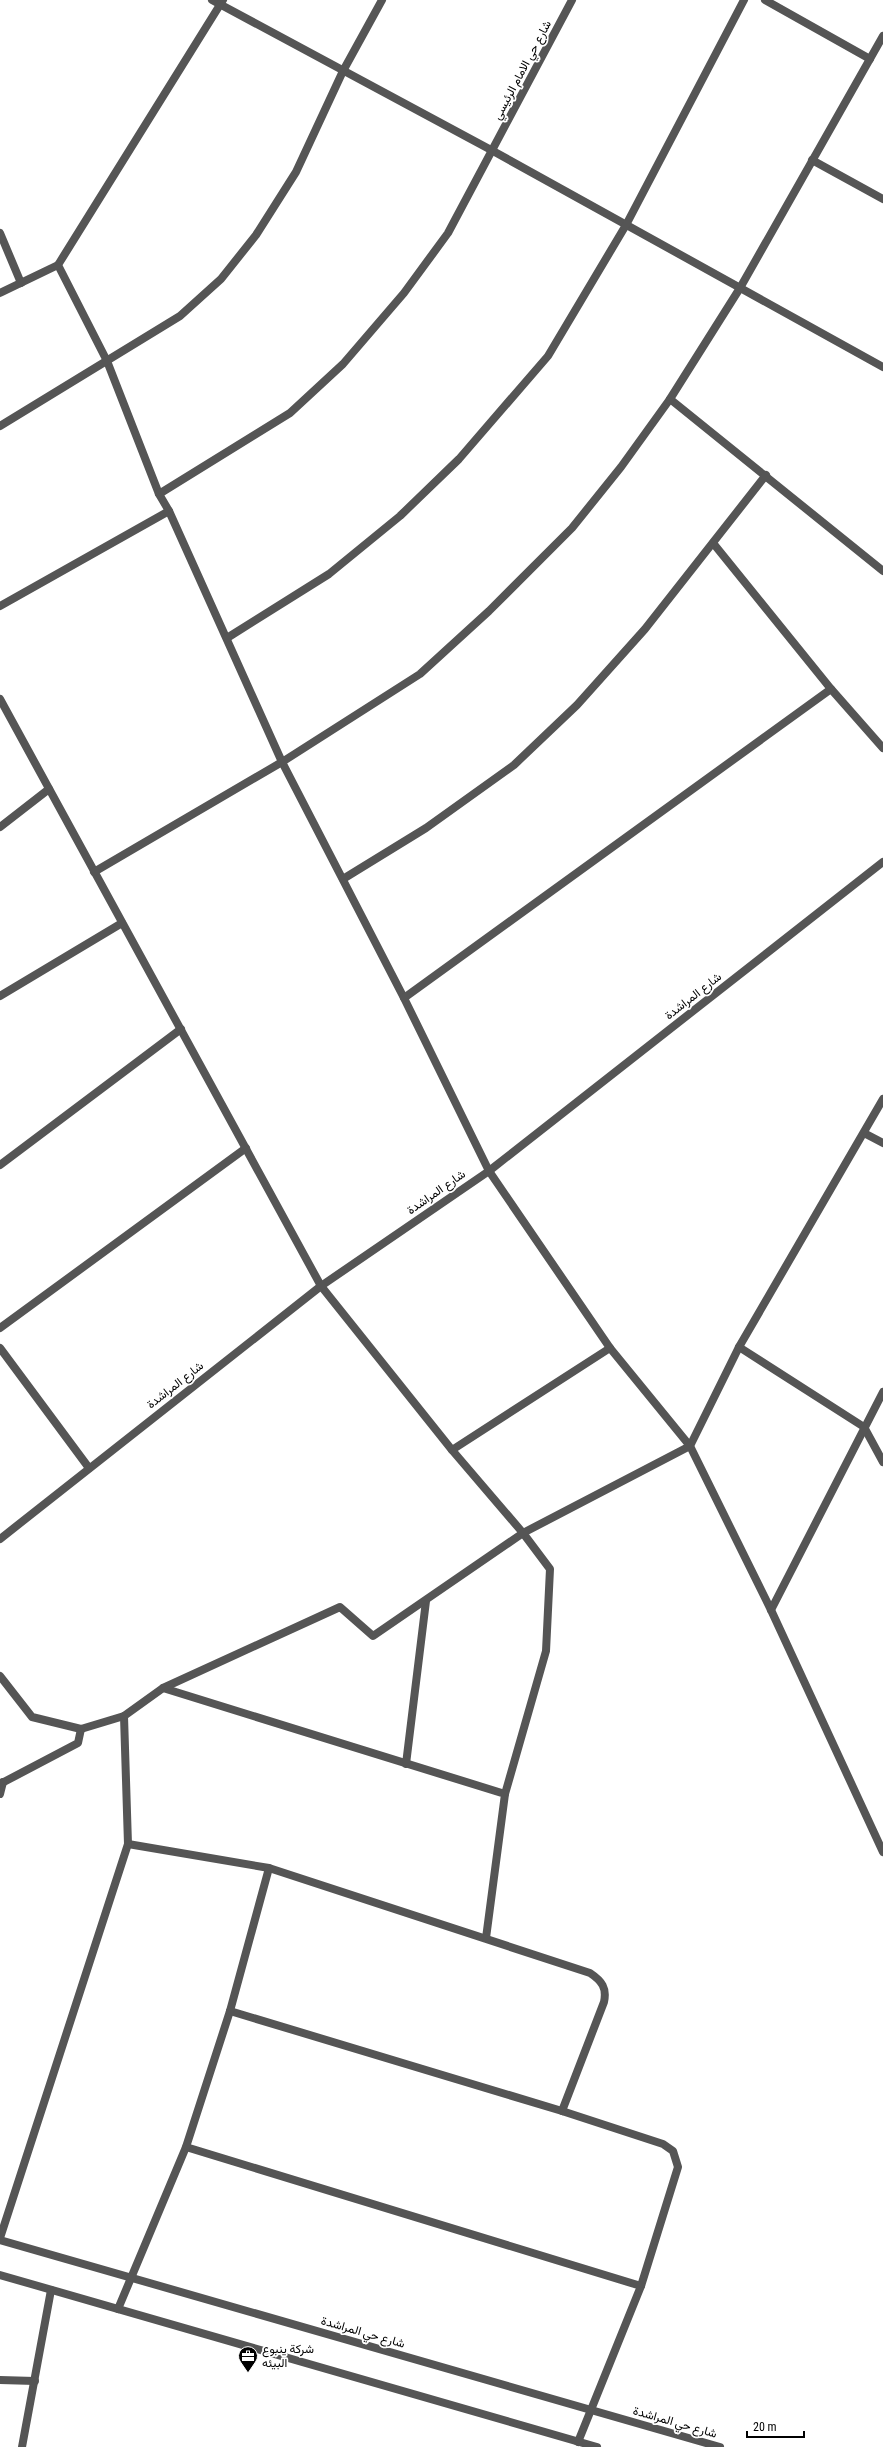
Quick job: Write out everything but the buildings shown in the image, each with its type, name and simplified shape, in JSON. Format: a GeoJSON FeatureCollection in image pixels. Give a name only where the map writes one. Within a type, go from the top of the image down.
{"type":"FeatureCollection","features":[{"type":"Feature","properties":{"kind":"street"},"geometry":{"type":"LineString","coordinates":[[212,0],[222,2],[343,71],[883,367]]}},
{"type":"Feature","properties":{"kind":"street"},"geometry":{"type":"LineString","coordinates":[[0,426],[180,316],[221,279],[256,235],[296,172],[343,71],[382,0]]}},
{"type":"Feature","properties":{"kind":"street","name":"شارع حي الامام الرئيسي"},"geometry":{"type":"LineString","coordinates":[[159,494],[290,413],[343,364],[404,293],[448,233],[493,152],[572,0]]}},
{"type":"Feature","properties":{"kind":"street"},"geometry":{"type":"LineString","coordinates":[[227,638],[329,574],[400,516],[459,459],[548,356],[583,301],[626,225],[744,0]]}},
{"type":"Feature","properties":{"kind":"street"},"geometry":{"type":"LineString","coordinates":[[765,0],[870,59]]}},
{"type":"Feature","properties":{"kind":"street"},"geometry":{"type":"LineString","coordinates":[[0,293],[58,265],[222,2]]}},
{"type":"Feature","properties":{"kind":"street"},"geometry":{"type":"LineString","coordinates":[[94,872],[282,762],[420,674],[489,611],[572,528],[621,467],[670,399],[740,288],[883,36]]}},
{"type":"Feature","properties":{"kind":"street"},"geometry":{"type":"LineString","coordinates":[[812,160],[883,199]]}},
{"type":"Feature","properties":{"kind":"street"},"geometry":{"type":"LineString","coordinates":[[0,233],[21,283]]}},
{"type":"Feature","properties":{"kind":"street"},"geometry":{"type":"LineString","coordinates":[[58,265],[107,361],[159,494],[169,511],[282,762],[404,998],[489,1171],[610,1348],[690,1446],[771,1610],[883,1852]]}},
{"type":"Feature","properties":{"kind":"street"},"geometry":{"type":"LineString","coordinates":[[670,399],[883,571]]}},
{"type":"Feature","properties":{"kind":"street"},"geometry":{"type":"LineString","coordinates":[[343,879],[426,828],[514,765],[587,693],[645,629],[766,475]]}},
{"type":"Feature","properties":{"kind":"street"},"geometry":{"type":"LineString","coordinates":[[0,606],[169,511]]}},
{"type":"Feature","properties":{"kind":"street"},"geometry":{"type":"LineString","coordinates":[[713,542],[831,689],[883,748]]}},
{"type":"Feature","properties":{"kind":"street"},"geometry":{"type":"LineString","coordinates":[[404,998],[831,689]]}},
{"type":"Feature","properties":{"kind":"street"},"geometry":{"type":"LineString","coordinates":[[0,699],[321,1286],[452,1450],[523,1533],[550,1569],[546,1651],[505,1794],[486,1938]]}},
{"type":"Feature","properties":{"kind":"street"},"geometry":{"type":"LineString","coordinates":[[0,827],[50,789]]}},
{"type":"Feature","properties":{"kind":"street","name":"شارع المراشدة"},"geometry":{"type":"LineString","coordinates":[[0,1539],[321,1286],[489,1171],[883,862]]}},
{"type":"Feature","properties":{"kind":"street"},"geometry":{"type":"LineString","coordinates":[[0,996],[122,922]]}},
{"type":"Feature","properties":{"kind":"street"},"geometry":{"type":"LineString","coordinates":[[0,1165],[181,1029]]}},
{"type":"Feature","properties":{"kind":"street"},"geometry":{"type":"LineString","coordinates":[[0,1676],[32,1717],[81,1729],[124,1716],[163,1688],[340,1607],[373,1636],[523,1533],[690,1446],[739,1347],[883,1099]]}},
{"type":"Feature","properties":{"kind":"street"},"geometry":{"type":"LineString","coordinates":[[864,1133],[883,1143]]}},
{"type":"Feature","properties":{"kind":"street"},"geometry":{"type":"LineString","coordinates":[[0,1328],[246,1148]]}},
{"type":"Feature","properties":{"kind":"street"},"geometry":{"type":"LineString","coordinates":[[739,1347],[864,1427],[883,1462]]}},
{"type":"Feature","properties":{"kind":"street"},"geometry":{"type":"LineString","coordinates":[[0,1348],[89,1468]]}},
{"type":"Feature","properties":{"kind":"street"},"geometry":{"type":"LineString","coordinates":[[452,1450],[610,1348]]}},
{"type":"Feature","properties":{"kind":"street"},"geometry":{"type":"LineString","coordinates":[[771,1610],[883,1392]]}},
{"type":"Feature","properties":{"kind":"street"},"geometry":{"type":"LineString","coordinates":[[406,1764],[426,1601]]}},
{"type":"Feature","properties":{"kind":"street"},"geometry":{"type":"LineString","coordinates":[[163,1688],[505,1794]]}},
{"type":"Feature","properties":{"kind":"street"},"geometry":{"type":"LineString","coordinates":[[0,2239],[128,1844],[124,1716]]}},
{"type":"Feature","properties":{"kind":"street"},"geometry":{"type":"LineString","coordinates":[[0,1794],[2,1783],[78,1743],[81,1729]]}},
{"type":"Feature","properties":{"kind":"street"},"geometry":{"type":"LineString","coordinates":[[128,1844],[269,1868],[590,1973],[604,1985],[606,1994],[562,2110]]}},
{"type":"Feature","properties":{"kind":"street"},"geometry":{"type":"LineString","coordinates":[[118,2309],[186,2147],[230,2011],[269,1868]]}},
{"type":"Feature","properties":{"kind":"street"},"geometry":{"type":"LineString","coordinates":[[230,2011],[562,2110],[662,2144],[673,2151],[677,2159],[678,2167],[676,2176],[641,2286],[578,2442]]}},
{"type":"Feature","properties":{"kind":"street"},"geometry":{"type":"LineString","coordinates":[[186,2147],[641,2286]]}},
{"type":"Feature","properties":{"kind":"street","name":"شارع حي المراشدة"},"geometry":{"type":"LineString","coordinates":[[0,2239],[720,2447]]}},
{"type":"Feature","properties":{"kind":"street"},"geometry":{"type":"LineString","coordinates":[[0,2275],[597,2447]]}},
{"type":"Feature","properties":{"kind":"street"},"geometry":{"type":"LineString","coordinates":[[22,2447],[51,2290]]}},
{"type":"Feature","properties":{"kind":"street"},"geometry":{"type":"LineString","coordinates":[[0,2380],[35,2380]]}},
{"type":"Feature","properties":{"kind":"place","name":"شركة ينبوع البيئه"},"geometry":{"type":"Point","coordinates":[248,2373]}}]}
